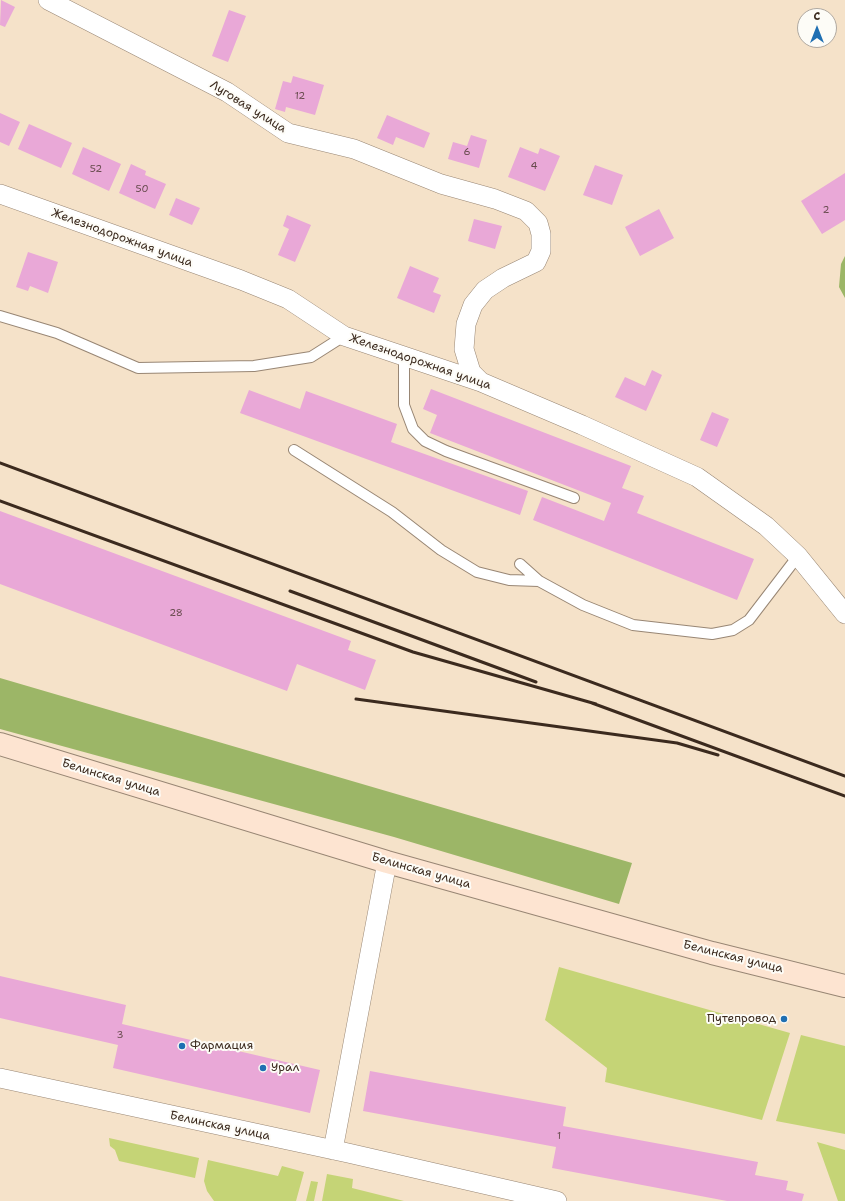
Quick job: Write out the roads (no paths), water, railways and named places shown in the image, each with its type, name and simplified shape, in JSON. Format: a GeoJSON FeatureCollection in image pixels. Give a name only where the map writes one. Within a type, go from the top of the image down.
{"type":"FeatureCollection","features":[{"type":"Feature","properties":{"kind":"main road","name":"Белинская улица"},"geometry":{"type":"LineString","coordinates":[[0,744],[387,862],[712,953],[845,986]]}},
{"type":"Feature","properties":{"kind":"street","name":"Луговая улица"},"geometry":{"type":"LineString","coordinates":[[48,0],[227,92],[288,132],[354,150],[441,184],[495,198],[526,211],[538,223],[541,234],[541,251],[536,262],[503,278],[486,290],[473,306],[466,324],[464,349],[471,372],[482,382]]}},
{"type":"Feature","properties":{"kind":"street","name":"Железнодорожная улица"},"geometry":{"type":"LineString","coordinates":[[0,194],[241,280],[288,299],[344,336],[482,382],[697,477],[766,526],[798,556],[845,614]]}},
{"type":"Feature","properties":{"kind":"street"},"geometry":{"type":"LineString","coordinates":[[333,1150],[387,862]]}},
{"type":"Feature","properties":{"kind":"street","name":"Белинская улица"},"geometry":{"type":"LineString","coordinates":[[0,1078],[333,1150],[557,1201]]}},
{"type":"Feature","properties":{"kind":"lane"},"geometry":{"type":"LineString","coordinates":[[0,316],[57,333],[138,368],[254,366],[311,357],[344,336]]}},
{"type":"Feature","properties":{"kind":"lane"},"geometry":{"type":"LineString","coordinates":[[404,357],[404,405],[413,429],[425,441],[446,451],[574,498]]}},
{"type":"Feature","properties":{"kind":"lane"},"geometry":{"type":"LineString","coordinates":[[294,450],[392,512],[441,550],[477,572],[510,580],[539,581]]}},
{"type":"Feature","properties":{"kind":"lane"},"geometry":{"type":"LineString","coordinates":[[520,564],[539,581],[583,605],[633,624],[712,634],[733,630],[749,620],[798,556]]}},
{"type":"Feature","properties":{"kind":"railway"},"geometry":{"type":"LineString","coordinates":[[0,463],[845,776]]}},
{"type":"Feature","properties":{"kind":"railway"},"geometry":{"type":"LineString","coordinates":[[0,501],[413,652],[596,704]]}},
{"type":"Feature","properties":{"kind":"railway"},"geometry":{"type":"LineString","coordinates":[[290,591],[536,682]]}},
{"type":"Feature","properties":{"kind":"railway"},"geometry":{"type":"LineString","coordinates":[[356,699],[677,743],[718,755]]}},
{"type":"Feature","properties":{"kind":"railway"},"geometry":{"type":"LineString","coordinates":[[592,703],[845,796]]}},
{"type":"Feature","properties":{"kind":"place","name":"Путепровод"},"geometry":{"type":"Point","coordinates":[784,1019]}},
{"type":"Feature","properties":{"kind":"place","name":"Фармация"},"geometry":{"type":"Point","coordinates":[182,1046]}},
{"type":"Feature","properties":{"kind":"place","name":"Урал"},"geometry":{"type":"Point","coordinates":[263,1068]}}]}
